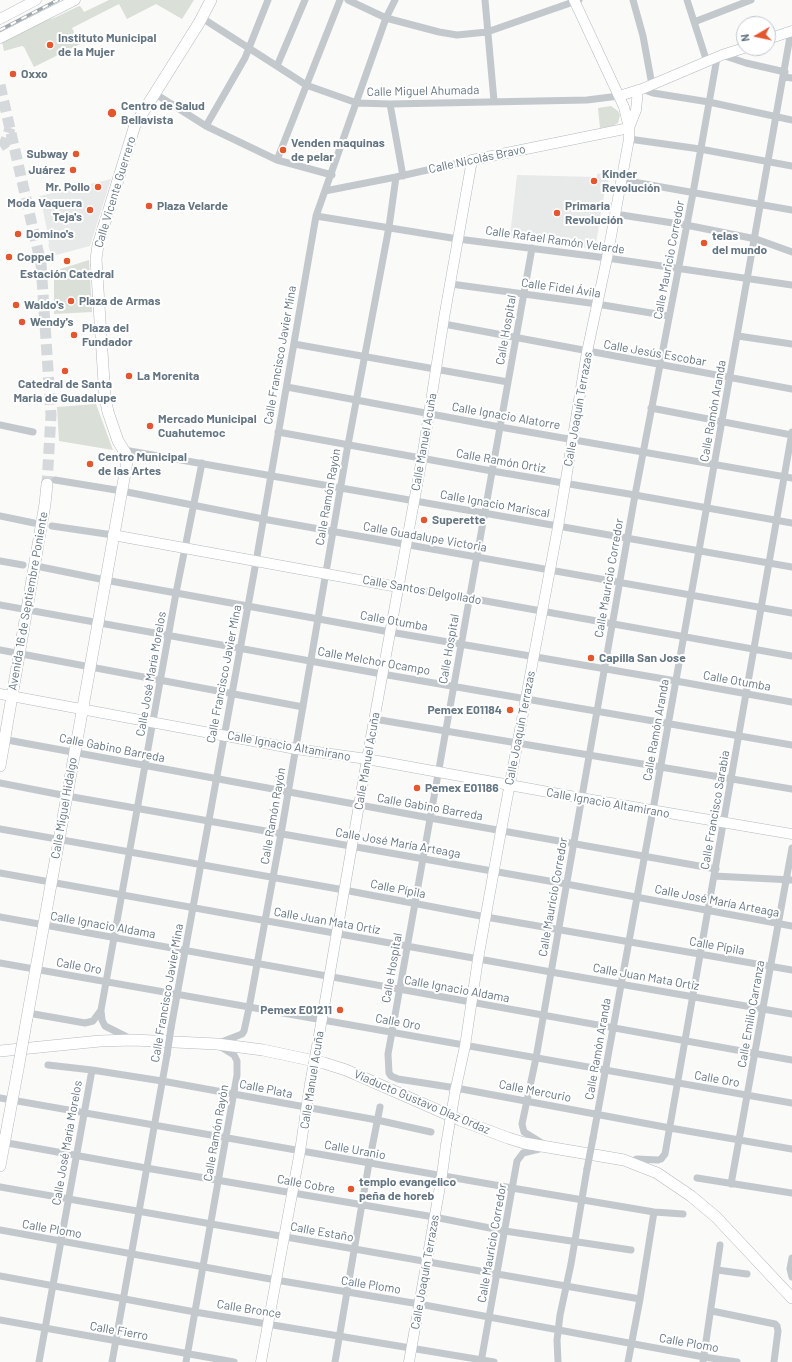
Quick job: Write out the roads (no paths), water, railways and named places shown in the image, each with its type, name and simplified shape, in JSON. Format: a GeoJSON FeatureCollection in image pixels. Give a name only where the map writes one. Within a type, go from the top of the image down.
{"type":"FeatureCollection","features":[{"type":"Feature","properties":{"kind":"main road","name":"Calle Vicente Guerrero"},"geometry":{"type":"LineString","coordinates":[[124,450],[118,441],[105,398],[96,259],[101,232],[135,125],[202,18],[211,0]]}},
{"type":"Feature","properties":{"kind":"main road","name":"Calle Miguel Hidalgo"},"geometry":{"type":"LineString","coordinates":[[0,1166],[2,1142],[23,1044],[58,840],[122,491],[127,462],[124,450]]}},
{"type":"Feature","properties":{"kind":"main road","name":"Avenida 16 de Septiembre Poniente"},"geometry":{"type":"LineString","coordinates":[[0,766],[2,739],[12,696],[51,482]]}},
{"type":"Feature","properties":{"kind":"main road","name":"Viaducto Gustavo Díaz Ordaz"},"geometry":{"type":"LineString","coordinates":[[0,1051],[100,1041],[133,1040],[217,1044],[263,1050],[324,1063],[346,1070],[460,1120],[508,1138],[524,1143],[624,1160],[657,1173],[673,1182],[716,1217],[792,1298]]}},
{"type":"Feature","properties":{"kind":"street"},"geometry":{"type":"LineString","coordinates":[[0,19],[36,0]]}},
{"type":"Feature","properties":{"kind":"street"},"geometry":{"type":"LineString","coordinates":[[0,38],[75,0]]}},
{"type":"Feature","properties":{"kind":"street"},"geometry":{"type":"LineString","coordinates":[[206,126],[249,48],[268,0]]}},
{"type":"Feature","properties":{"kind":"street"},"geometry":{"type":"LineString","coordinates":[[277,66],[305,0]]}},
{"type":"Feature","properties":{"kind":"street"},"geometry":{"type":"LineString","coordinates":[[277,160],[340,0]]}},
{"type":"Feature","properties":{"kind":"street"},"geometry":{"type":"LineString","coordinates":[[348,0],[386,18],[439,32],[458,35],[488,32],[576,1]]}},
{"type":"Feature","properties":{"kind":"street","name":"Calle Francisco Javier Mina"},"geometry":{"type":"LineString","coordinates":[[112,1362],[171,1028],[210,822],[216,779],[256,562],[316,216],[332,175],[386,18],[394,0]]}},
{"type":"Feature","properties":{"kind":"street"},"geometry":{"type":"LineString","coordinates":[[485,0],[494,101]]}},
{"type":"Feature","properties":{"kind":"street"},"geometry":{"type":"LineString","coordinates":[[633,0],[643,36],[652,85]]}},
{"type":"Feature","properties":{"kind":"street","name":"Calle Mauricio Corredor"},"geometry":{"type":"LineString","coordinates":[[547,1146],[526,1134],[522,1127],[536,1058],[619,582],[693,193],[715,58],[694,22],[687,0]]}},
{"type":"Feature","properties":{"kind":"street"},"geometry":{"type":"LineString","coordinates":[[694,22],[751,0]]}},
{"type":"Feature","properties":{"kind":"street","name":"Calle Joaquín Terrazas"},"geometry":{"type":"LineString","coordinates":[[409,1362],[446,1145],[465,1046],[478,959],[558,527],[587,352],[607,258],[629,139],[629,128],[624,106],[576,1]]}},
{"type":"Feature","properties":{"kind":"street","name":"Calle Miguel Ahumada"},"geometry":{"type":"LineString","coordinates":[[202,18],[306,84],[357,103],[390,104],[587,100],[619,96]]}},
{"type":"Feature","properties":{"kind":"street"},"geometry":{"type":"LineString","coordinates":[[776,36],[792,31]]}},
{"type":"Feature","properties":{"kind":"street","name":"Calle Ramón Aranda"},"geometry":{"type":"LineString","coordinates":[[558,1362],[558,1330],[645,857],[792,31]]}},
{"type":"Feature","properties":{"kind":"street"},"geometry":{"type":"LineString","coordinates":[[619,96],[640,90],[715,58],[736,51]]}},
{"type":"Feature","properties":{"kind":"street"},"geometry":{"type":"LineString","coordinates":[[715,58],[746,63],[785,74],[792,78]]}},
{"type":"Feature","properties":{"kind":"street"},"geometry":{"type":"LineString","coordinates":[[640,90],[709,102],[792,120]]}},
{"type":"Feature","properties":{"kind":"street"},"geometry":{"type":"LineString","coordinates":[[629,128],[636,110],[640,90]]}},
{"type":"Feature","properties":{"kind":"street"},"geometry":{"type":"LineString","coordinates":[[154,93],[206,126],[277,160],[332,175]]}},
{"type":"Feature","properties":{"kind":"street","name":"Calle Ramón Rayón"},"geometry":{"type":"LineString","coordinates":[[217,1044],[242,1034],[244,1031],[258,964],[356,400],[400,177],[390,104]]}},
{"type":"Feature","properties":{"kind":"street","name":"Calle Nicolás Bravo"},"geometry":{"type":"LineString","coordinates":[[326,191],[400,177],[472,160],[629,128]]}},
{"type":"Feature","properties":{"kind":"street"},"geometry":{"type":"LineString","coordinates":[[629,139],[700,149],[792,166]]}},
{"type":"Feature","properties":{"kind":"street","name":"Calle Manuel Acuña"},"geometry":{"type":"LineString","coordinates":[[261,1362],[300,1151],[328,977],[422,458],[472,160]]}},
{"type":"Feature","properties":{"kind":"street"},"geometry":{"type":"LineString","coordinates":[[622,180],[792,210]]}},
{"type":"Feature","properties":{"kind":"street"},"geometry":{"type":"LineString","coordinates":[[615,214],[686,225],[756,239],[792,252]]}},
{"type":"Feature","properties":{"kind":"street","name":"Calle Rafael Ramón Velarde"},"geometry":{"type":"LineString","coordinates":[[316,216],[458,239],[607,258],[792,285]]}},
{"type":"Feature","properties":{"kind":"street","name":"Calle Hospital"},"geometry":{"type":"LineString","coordinates":[[388,1054],[532,248]]}},
{"type":"Feature","properties":{"kind":"street","name":"Calle Fidel Ávila"},"geometry":{"type":"LineString","coordinates":[[451,284],[597,304],[669,316]]}},
{"type":"Feature","properties":{"kind":"street","name":"Calle Jesús Escobar"},"geometry":{"type":"LineString","coordinates":[[444,324],[587,352],[792,389]]}},
{"type":"Feature","properties":{"kind":"street"},"geometry":{"type":"LineString","coordinates":[[738,336],[792,344]]}},
{"type":"Feature","properties":{"kind":"street"},"geometry":{"type":"LineString","coordinates":[[294,344],[437,368],[508,382]]}},
{"type":"Feature","properties":{"kind":"street","name":"Calle Ignacio Alatorre"},"geometry":{"type":"LineString","coordinates":[[287,387],[500,427],[788,477]]}},
{"type":"Feature","properties":{"kind":"street"},"geometry":{"type":"LineString","coordinates":[[651,408],[792,434]]}},
{"type":"Feature","properties":{"kind":"street"},"geometry":{"type":"LineString","coordinates":[[0,425],[33,432]]}},
{"type":"Feature","properties":{"kind":"street","name":"Calle Ramón Ortiz"},"geometry":{"type":"LineString","coordinates":[[278,432],[792,523]]}},
{"type":"Feature","properties":{"kind":"street","name":"Calle Francisco Sarabia"},"geometry":{"type":"LineString","coordinates":[[632,1163],[637,1159],[658,1160],[666,1154],[692,997],[725,822],[777,520],[788,477],[792,434]]}},
{"type":"Feature","properties":{"kind":"street","name":"Calle Ignacio Mariscal"},"geometry":{"type":"LineString","coordinates":[[124,450],[202,462],[270,476],[792,567]]}},
{"type":"Feature","properties":{"kind":"street","name":"Calle José María Morelos"},"geometry":{"type":"LineString","coordinates":[[101,1010],[176,593],[202,462]]}},
{"type":"Feature","properties":{"kind":"street","name":"Calle Guadalupe Victoria"},"geometry":{"type":"LineString","coordinates":[[51,482],[122,491],[333,532],[792,613]]}},
{"type":"Feature","properties":{"kind":"street"},"geometry":{"type":"LineString","coordinates":[[0,516],[34,523]]}},
{"type":"Feature","properties":{"kind":"street","name":"Calle Santos Delgollado"},"geometry":{"type":"LineString","coordinates":[[52,526],[114,535],[256,562],[469,598],[792,656]]}},
{"type":"Feature","properties":{"kind":"street"},"geometry":{"type":"LineString","coordinates":[[0,561],[23,565]]}},
{"type":"Feature","properties":{"kind":"street","name":"Calle Otumba"},"geometry":{"type":"LineString","coordinates":[[41,567],[390,632],[792,702]]}},
{"type":"Feature","properties":{"kind":"street","name":"Calle Melchor Ocampo"},"geometry":{"type":"LineString","coordinates":[[0,605],[454,687],[792,745]]}},
{"type":"Feature","properties":{"kind":"street"},"geometry":{"type":"LineString","coordinates":[[0,650],[303,707]]}},
{"type":"Feature","properties":{"kind":"street","name":"Calle Ignacio Altamirano"},"geometry":{"type":"LineString","coordinates":[[0,694],[296,749],[367,759],[510,786],[792,834]]}},
{"type":"Feature","properties":{"kind":"street"},"geometry":{"type":"LineString","coordinates":[[374,719],[792,789]]}},
{"type":"Feature","properties":{"kind":"street","name":"Calle Gabino Barreda"},"geometry":{"type":"LineString","coordinates":[[2,739],[288,793],[573,843],[715,872],[789,879]]}},
{"type":"Feature","properties":{"kind":"street","name":"Calle José María Arteaga"},"geometry":{"type":"LineString","coordinates":[[0,784],[566,884],[792,926]]}},
{"type":"Feature","properties":{"kind":"street","name":"Calle Pípila"},"geometry":{"type":"LineString","coordinates":[[0,829],[202,864],[558,930],[792,970]]}},
{"type":"Feature","properties":{"kind":"street","name":"Calle Emilio Carranza"},"geometry":{"type":"LineString","coordinates":[[731,1184],[778,924],[789,879],[792,848]]}},
{"type":"Feature","properties":{"kind":"street","name":"Calle Juan Mata Ortíz"},"geometry":{"type":"LineString","coordinates":[[0,873],[122,896],[792,1014]]}},
{"type":"Feature","properties":{"kind":"street","name":"Calle Ignacio Aldama"},"geometry":{"type":"LineString","coordinates":[[0,917],[792,1060]]}},
{"type":"Feature","properties":{"kind":"street","name":"Calle Oro"},"geometry":{"type":"LineString","coordinates":[[0,963],[792,1103]]}},
{"type":"Feature","properties":{"kind":"street"},"geometry":{"type":"LineString","coordinates":[[27,1016],[85,1023],[93,1020],[101,1010]]}},
{"type":"Feature","properties":{"kind":"street"},"geometry":{"type":"LineString","coordinates":[[101,1010],[102,1020],[105,1026],[133,1040]]}},
{"type":"Feature","properties":{"kind":"street","name":"Calle Ramón Rayón"},"geometry":{"type":"LineString","coordinates":[[186,1362],[237,1075],[237,1061],[234,1054],[217,1044]]}},
{"type":"Feature","properties":{"kind":"street","name":"Calle Mercurio"},"geometry":{"type":"LineString","coordinates":[[388,1054],[389,1073],[393,1078],[670,1128],[792,1148]]}},
{"type":"Feature","properties":{"kind":"street","name":"Calle Plata"},"geometry":{"type":"LineString","coordinates":[[48,1065],[162,1081],[377,1120],[431,1132]]}},
{"type":"Feature","properties":{"kind":"street","name":"Calle José María Morelos"},"geometry":{"type":"LineString","coordinates":[[39,1362],[92,1070]]}},
{"type":"Feature","properties":{"kind":"street","name":"Calle Uranio"},"geometry":{"type":"LineString","coordinates":[[0,1098],[582,1200],[654,1212],[683,1214]]}},
{"type":"Feature","properties":{"kind":"street"},"geometry":{"type":"LineString","coordinates":[[335,1362],[348,1292],[368,1163],[380,1107]]}},
{"type":"Feature","properties":{"kind":"street","name":"Calle Cobre"},"geometry":{"type":"LineString","coordinates":[[2,1142],[434,1217],[505,1231],[631,1250]]}},
{"type":"Feature","properties":{"kind":"street","name":"Calle Mauricio Corredor"},"geometry":{"type":"LineString","coordinates":[[482,1361],[517,1161],[523,1154],[547,1146]]}},
{"type":"Feature","properties":{"kind":"street"},"geometry":{"type":"LineString","coordinates":[[697,1178],[792,1193]]}},
{"type":"Feature","properties":{"kind":"street","name":"Calle Estaño"},"geometry":{"type":"LineString","coordinates":[[0,1187],[640,1299]]}},
{"type":"Feature","properties":{"kind":"street"},"geometry":{"type":"LineString","coordinates":[[628,1362],[654,1212]]}},
{"type":"Feature","properties":{"kind":"street","name":"Calle Plomo"},"geometry":{"type":"LineString","coordinates":[[0,1230],[60,1242],[490,1317],[631,1344],[704,1360],[737,1362]]}},
{"type":"Feature","properties":{"kind":"street"},"geometry":{"type":"LineString","coordinates":[[704,1360],[720,1245]]}},
{"type":"Feature","properties":{"kind":"street"},"geometry":{"type":"LineString","coordinates":[[792,1258],[790,1269],[792,1276]]}},
{"type":"Feature","properties":{"kind":"street"},"geometry":{"type":"LineString","coordinates":[[717,1270],[747,1274]]}},
{"type":"Feature","properties":{"kind":"street","name":"Calle Bronce"},"geometry":{"type":"LineString","coordinates":[[0,1276],[195,1312],[494,1362]]}},
{"type":"Feature","properties":{"kind":"street"},"geometry":{"type":"LineString","coordinates":[[712,1311],[772,1323],[777,1326],[778,1336],[774,1362]]}},
{"type":"Feature","properties":{"kind":"street","name":"Calle Fierro"},"geometry":{"type":"LineString","coordinates":[[0,1320],[234,1362]]}},
{"type":"Feature","properties":{"kind":"tunnel"},"geometry":{"type":"LineString","coordinates":[[0,85],[41,264],[51,415],[47,484]]}},
{"type":"Feature","properties":{"kind":"tunnel"},"geometry":{"type":"LineString","coordinates":[[0,146],[5,143],[10,128]]}},
{"type":"Feature","properties":{"kind":"railway"},"geometry":{"type":"LineString","coordinates":[[0,30],[58,0]]}},
{"type":"Feature","properties":{"kind":"place","name":"Instituto Municipal de la Mujer"},"geometry":{"type":"Point","coordinates":[50,45]}},
{"type":"Feature","properties":{"kind":"place","name":"Oxxo"},"geometry":{"type":"Point","coordinates":[13,74]}},
{"type":"Feature","properties":{"kind":"place","name":"Centro de Salud Bellavista"},"geometry":{"type":"Point","coordinates":[112,113]}},
{"type":"Feature","properties":{"kind":"place","name":"Venden maquinas de pelar"},"geometry":{"type":"Point","coordinates":[283,150]}},
{"type":"Feature","properties":{"kind":"place","name":"Subway"},"geometry":{"type":"Point","coordinates":[76,154]}},
{"type":"Feature","properties":{"kind":"place","name":"Juárez"},"geometry":{"type":"Point","coordinates":[73,170]}},
{"type":"Feature","properties":{"kind":"place","name":"Kinder Revolución"},"geometry":{"type":"Point","coordinates":[594,181]}},
{"type":"Feature","properties":{"kind":"place","name":"Mr. Pollo"},"geometry":{"type":"Point","coordinates":[98,187]}},
{"type":"Feature","properties":{"kind":"place","name":"Plaza Velarde"},"geometry":{"type":"Point","coordinates":[149,206]}},
{"type":"Feature","properties":{"kind":"place","name":"Moda Vaquera Teja's"},"geometry":{"type":"Point","coordinates":[90,210]}},
{"type":"Feature","properties":{"kind":"place","name":"Primaria Revolución"},"geometry":{"type":"Point","coordinates":[557,213]}},
{"type":"Feature","properties":{"kind":"place","name":"Domino's"},"geometry":{"type":"Point","coordinates":[18,234]}},
{"type":"Feature","properties":{"kind":"place","name":"telas del mundo"},"geometry":{"type":"Point","coordinates":[704,243]}},
{"type":"Feature","properties":{"kind":"place","name":"Coppel"},"geometry":{"type":"Point","coordinates":[9,257]}},
{"type":"Feature","properties":{"kind":"place","name":"Estación Catedral"},"geometry":{"type":"Point","coordinates":[67,261]}},
{"type":"Feature","properties":{"kind":"place","name":"Plaza de Armas"},"geometry":{"type":"Point","coordinates":[71,301]}},
{"type":"Feature","properties":{"kind":"place","name":"Waldo's"},"geometry":{"type":"Point","coordinates":[16,305]}},
{"type":"Feature","properties":{"kind":"place","name":"Wendy's"},"geometry":{"type":"Point","coordinates":[22,322]}},
{"type":"Feature","properties":{"kind":"place","name":"Plaza del Fundador"},"geometry":{"type":"Point","coordinates":[74,335]}},
{"type":"Feature","properties":{"kind":"place","name":"Catedral de Santa Maria de Guadalupe"},"geometry":{"type":"Point","coordinates":[65,371]}},
{"type":"Feature","properties":{"kind":"place","name":"La Morenita"},"geometry":{"type":"Point","coordinates":[129,376]}},
{"type":"Feature","properties":{"kind":"place","name":"Mercado Municipal Cuahutemoc"},"geometry":{"type":"Point","coordinates":[150,426]}},
{"type":"Feature","properties":{"kind":"place","name":"Centro Municipal de las Artes"},"geometry":{"type":"Point","coordinates":[90,464]}},
{"type":"Feature","properties":{"kind":"place","name":"Superette"},"geometry":{"type":"Point","coordinates":[424,520]}},
{"type":"Feature","properties":{"kind":"place","name":"Capilla San Jose"},"geometry":{"type":"Point","coordinates":[591,658]}},
{"type":"Feature","properties":{"kind":"place","name":"Pemex E01184"},"geometry":{"type":"Point","coordinates":[510,710]}},
{"type":"Feature","properties":{"kind":"place","name":"Pemex E01186"},"geometry":{"type":"Point","coordinates":[417,788]}},
{"type":"Feature","properties":{"kind":"place","name":"Pemex E01211"},"geometry":{"type":"Point","coordinates":[340,1010]}},
{"type":"Feature","properties":{"kind":"place","name":"templo evangelico peña de horeb"},"geometry":{"type":"Point","coordinates":[351,1189]}}]}
